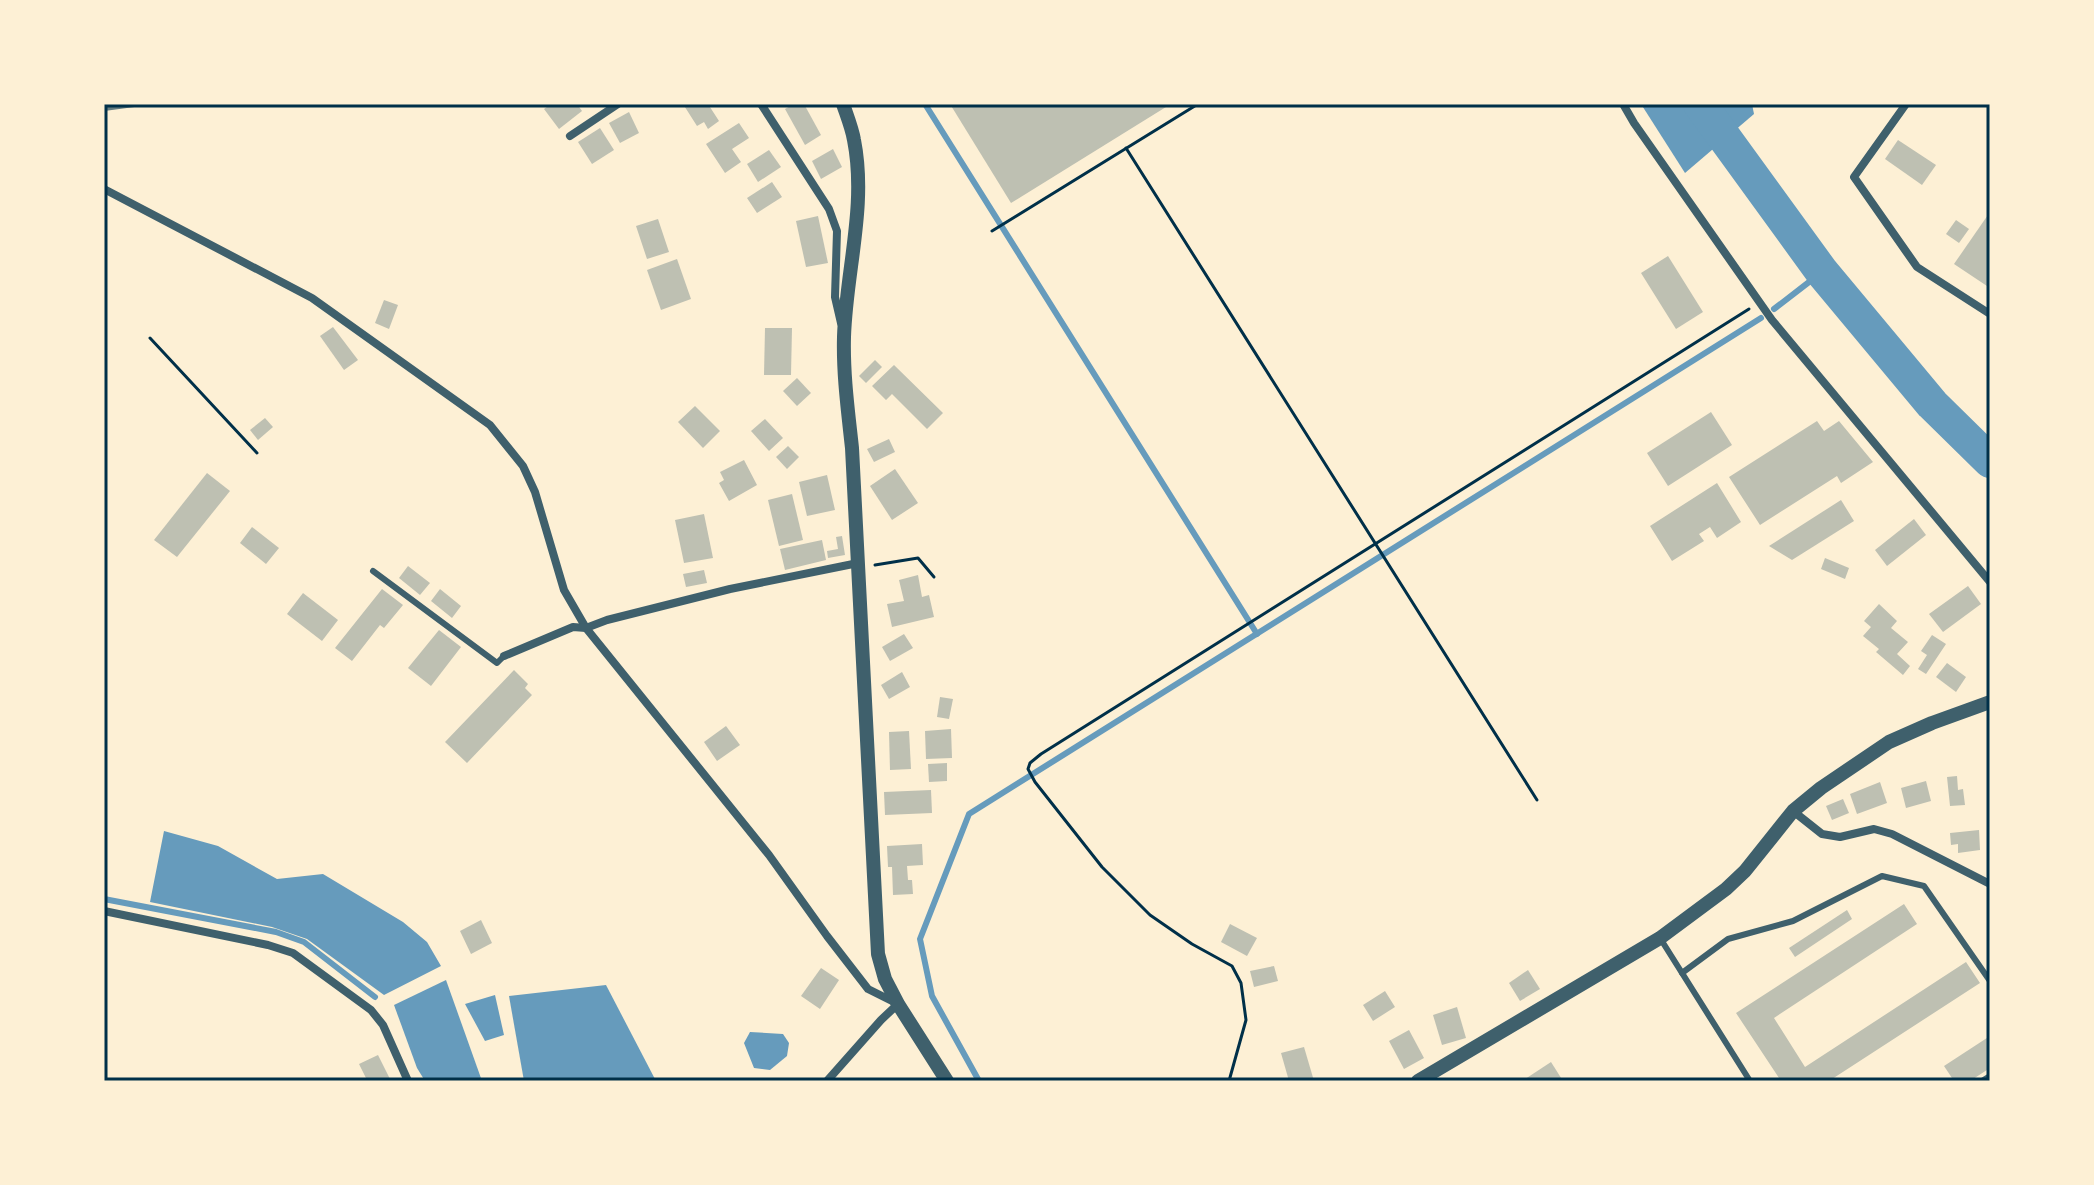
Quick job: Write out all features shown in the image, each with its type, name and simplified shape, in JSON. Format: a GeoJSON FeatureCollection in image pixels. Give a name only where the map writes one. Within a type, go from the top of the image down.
{"type":"FeatureCollection","features":[{"type":"Feature","properties":{"kind":"street"},"geometry":{"type":"LineString","coordinates":[[570,136],[618,104]]}},
{"type":"Feature","properties":{"kind":"street"},"geometry":{"type":"LineString","coordinates":[[761,104],[829,209],[837,231],[835,297],[844,335]]}},
{"type":"Feature","properties":{"kind":"street"},"geometry":{"type":"LineString","coordinates":[[843,104],[854,139],[858,181],[856,230],[844,335],[845,387],[852,448],[878,954],[885,979],[898,1004],[947,1081]]}},
{"type":"Feature","properties":{"kind":"street"},"geometry":{"type":"LineString","coordinates":[[1623,104],[1759,303],[1990,582]]}},
{"type":"Feature","properties":{"kind":"street"},"geometry":{"type":"LineString","coordinates":[[1906,104],[1854,177],[1917,267],[1990,314]]}},
{"type":"Feature","properties":{"kind":"street"},"geometry":{"type":"LineString","coordinates":[[104,189],[312,298],[490,425],[523,466],[535,492],[564,590],[586,628],[769,855],[868,989],[898,1004]]}},
{"type":"Feature","properties":{"kind":"street"},"geometry":{"type":"LineString","coordinates":[[504,656],[573,627],[586,628],[730,589],[858,563]]}},
{"type":"Feature","properties":{"kind":"street"},"geometry":{"type":"LineString","coordinates":[[1418,1081],[1660,938],[1745,871],[1793,811],[1889,742],[1990,702]]}},
{"type":"Feature","properties":{"kind":"street"},"geometry":{"type":"LineString","coordinates":[[1793,811],[1822,834],[1840,837],[1874,829],[1892,834],[1990,884]]}},
{"type":"Feature","properties":{"kind":"street"},"geometry":{"type":"LineString","coordinates":[[104,911],[293,953],[371,1010],[383,1025],[408,1081]]}},
{"type":"Feature","properties":{"kind":"street"},"geometry":{"type":"LineString","coordinates":[[827,1081],[898,1004]]}},
{"type":"Feature","properties":{"kind":"lane"},"geometry":{"type":"LineString","coordinates":[[373,571],[497,663],[504,656]]}},
{"type":"Feature","properties":{"kind":"lane"},"geometry":{"type":"LineString","coordinates":[[1682,973],[1728,939],[1793,921],[1882,876],[1924,886],[1990,981]]}},
{"type":"Feature","properties":{"kind":"lane"},"geometry":{"type":"LineString","coordinates":[[1660,938],[1750,1081]]}},
{"type":"Feature","properties":{"kind":"lane"},"geometry":{"type":"LineString","coordinates":[[1982,1081],[1990,1076]]}},
{"type":"Feature","properties":{"kind":"path"},"geometry":{"type":"LineString","coordinates":[[992,231],[1198,104]]}},
{"type":"Feature","properties":{"kind":"path"},"geometry":{"type":"LineString","coordinates":[[1126,148],[1537,800]]}},
{"type":"Feature","properties":{"kind":"path"},"geometry":{"type":"LineString","coordinates":[[1229,1081],[1246,1020],[1241,983],[1232,966],[1192,944],[1150,915],[1102,867],[1035,782],[1028,769],[1030,763],[1245,626],[1377,547],[1759,303]]}},
{"type":"Feature","properties":{"kind":"path"},"geometry":{"type":"LineString","coordinates":[[150,338],[257,453]]}},
{"type":"Feature","properties":{"kind":"path"},"geometry":{"type":"LineString","coordinates":[[858,563],[868,566],[918,558],[934,577]]}},
{"type":"Feature","properties":{"kind":"water"},"geometry":{"type":"Polygon","coordinates":[[[1641,104],[1752,104],[1754,114],[1685,173],[1641,104]]]}},
{"type":"Feature","properties":{"kind":"water"},"geometry":{"type":"Polygon","coordinates":[[[164,831],[218,846],[277,879],[323,874],[403,922],[427,942],[441,966],[384,995],[307,939],[272,927],[150,902],[164,831]]]}},
{"type":"Feature","properties":{"kind":"water"},"geometry":{"type":"Polygon","coordinates":[[[446,980],[482,1081],[425,1081],[417,1068],[394,1005],[446,980]]]}},
{"type":"Feature","properties":{"kind":"water"},"geometry":{"type":"Polygon","coordinates":[[[606,985],[656,1081],[524,1081],[509,996],[606,985]]]}},
{"type":"Feature","properties":{"kind":"water"},"geometry":{"type":"Polygon","coordinates":[[[495,995],[504,1035],[485,1041],[465,1004],[495,995]]]}},
{"type":"Feature","properties":{"kind":"water"},"geometry":{"type":"Polygon","coordinates":[[[750,1032],[783,1034],[789,1043],[787,1056],[770,1070],[754,1068],[744,1043],[750,1032]]]}},
{"type":"Feature","properties":{"kind":"building"},"geometry":{"type":"Polygon","coordinates":[[[551,104],[577,104],[582,111],[559,129],[544,109],[551,104]]]}},
{"type":"Feature","properties":{"kind":"building"},"geometry":{"type":"Polygon","coordinates":[[[683,104],[708,104],[719,121],[708,129],[704,122],[697,126],[683,104]]]}},
{"type":"Feature","properties":{"kind":"building"},"geometry":{"type":"Polygon","coordinates":[[[794,104],[804,104],[821,135],[805,145],[785,109],[794,104]]]}},
{"type":"Feature","properties":{"kind":"building"},"geometry":{"type":"Polygon","coordinates":[[[950,104],[1164,104],[1166,107],[1011,203],[950,104]]]}},
{"type":"Feature","properties":{"kind":"building"},"geometry":{"type":"Polygon","coordinates":[[[629,112],[639,133],[620,143],[609,123],[629,112]]]}},
{"type":"Feature","properties":{"kind":"building"},"geometry":{"type":"Polygon","coordinates":[[[739,123],[749,138],[732,149],[741,162],[725,173],[706,144],[739,123]]]}},
{"type":"Feature","properties":{"kind":"building"},"geometry":{"type":"Polygon","coordinates":[[[600,128],[614,150],[592,164],[578,142],[600,128]]]}},
{"type":"Feature","properties":{"kind":"building"},"geometry":{"type":"Polygon","coordinates":[[[1898,140],[1936,165],[1922,185],[1885,159],[1898,140]]]}},
{"type":"Feature","properties":{"kind":"building"},"geometry":{"type":"Polygon","coordinates":[[[833,149],[842,167],[821,179],[812,161],[833,149]]]}},
{"type":"Feature","properties":{"kind":"building"},"geometry":{"type":"Polygon","coordinates":[[[769,150],[781,167],[758,182],[747,164],[769,150]]]}},
{"type":"Feature","properties":{"kind":"building"},"geometry":{"type":"Polygon","coordinates":[[[772,182],[782,197],[757,213],[747,198],[772,182]]]}},
{"type":"Feature","properties":{"kind":"building"},"geometry":{"type":"Polygon","coordinates":[[[1990,212],[1990,288],[1954,264],[1990,212]]]}},
{"type":"Feature","properties":{"kind":"building"},"geometry":{"type":"Polygon","coordinates":[[[818,216],[828,263],[806,267],[796,221],[818,216]]]}},
{"type":"Feature","properties":{"kind":"building"},"geometry":{"type":"Polygon","coordinates":[[[658,219],[669,252],[647,259],[636,226],[658,219]]]}},
{"type":"Feature","properties":{"kind":"building"},"geometry":{"type":"Polygon","coordinates":[[[1956,220],[1969,229],[1959,243],[1946,234],[1956,220]]]}},
{"type":"Feature","properties":{"kind":"building"},"geometry":{"type":"Polygon","coordinates":[[[1668,256],[1703,312],[1676,329],[1641,273],[1668,256]]]}},
{"type":"Feature","properties":{"kind":"building"},"geometry":{"type":"Polygon","coordinates":[[[677,259],[691,299],[661,310],[647,270],[677,259]]]}},
{"type":"Feature","properties":{"kind":"building"},"geometry":{"type":"Polygon","coordinates":[[[384,300],[398,305],[389,329],[375,323],[384,300]]]}},
{"type":"Feature","properties":{"kind":"building"},"geometry":{"type":"Polygon","coordinates":[[[333,327],[358,360],[344,370],[320,336],[333,327]]]}},
{"type":"Feature","properties":{"kind":"building"},"geometry":{"type":"Polygon","coordinates":[[[765,328],[792,328],[791,375],[764,375],[765,328]]]}},
{"type":"Feature","properties":{"kind":"building"},"geometry":{"type":"Polygon","coordinates":[[[875,360],[882,367],[866,383],[859,376],[875,360]]]}},
{"type":"Feature","properties":{"kind":"building"},"geometry":{"type":"Polygon","coordinates":[[[894,365],[943,413],[927,429],[892,394],[886,400],[872,386],[894,365]]]}},
{"type":"Feature","properties":{"kind":"building"},"geometry":{"type":"Polygon","coordinates":[[[797,378],[811,393],[797,406],[783,391],[797,378]]]}},
{"type":"Feature","properties":{"kind":"building"},"geometry":{"type":"Polygon","coordinates":[[[695,406],[720,431],[703,448],[678,422],[695,406]]]}},
{"type":"Feature","properties":{"kind":"building"},"geometry":{"type":"Polygon","coordinates":[[[1711,412],[1732,445],[1668,486],[1647,453],[1711,412]]]}},
{"type":"Feature","properties":{"kind":"building"},"geometry":{"type":"Polygon","coordinates":[[[265,418],[273,427],[258,440],[250,430],[265,418]]]}},
{"type":"Feature","properties":{"kind":"building"},"geometry":{"type":"Polygon","coordinates":[[[765,419],[783,438],[769,451],[751,431],[765,419]]]}},
{"type":"Feature","properties":{"kind":"building"},"geometry":{"type":"Polygon","coordinates":[[[1817,421],[1824,431],[1839,421],[1873,462],[1841,483],[1837,476],[1760,525],[1729,477],[1817,421]]]}},
{"type":"Feature","properties":{"kind":"building"},"geometry":{"type":"Polygon","coordinates":[[[889,439],[895,452],[874,462],[867,449],[889,439]]]}},
{"type":"Feature","properties":{"kind":"building"},"geometry":{"type":"Polygon","coordinates":[[[788,446],[799,457],[787,469],[776,457],[788,446]]]}},
{"type":"Feature","properties":{"kind":"building"},"geometry":{"type":"Polygon","coordinates":[[[744,460],[757,485],[729,501],[719,483],[724,480],[720,472],[744,460]]]}},
{"type":"Feature","properties":{"kind":"building"},"geometry":{"type":"Polygon","coordinates":[[[895,469],[918,503],[892,520],[870,486],[895,469]]]}},
{"type":"Feature","properties":{"kind":"building"},"geometry":{"type":"Polygon","coordinates":[[[207,473],[230,491],[177,557],[154,540],[207,473]]]}},
{"type":"Feature","properties":{"kind":"building"},"geometry":{"type":"Polygon","coordinates":[[[827,475],[835,510],[807,516],[799,482],[827,475]]]}},
{"type":"Feature","properties":{"kind":"building"},"geometry":{"type":"Polygon","coordinates":[[[1717,483],[1741,522],[1717,538],[1710,527],[1699,534],[1704,541],[1672,561],[1650,526],[1717,483]]]}},
{"type":"Feature","properties":{"kind":"building"},"geometry":{"type":"Polygon","coordinates":[[[792,494],[803,540],[779,546],[768,500],[792,494]]]}},
{"type":"Feature","properties":{"kind":"building"},"geometry":{"type":"Polygon","coordinates":[[[1841,500],[1854,521],[1792,560],[1769,546],[1841,500]]]}},
{"type":"Feature","properties":{"kind":"building"},"geometry":{"type":"Polygon","coordinates":[[[704,514],[713,558],[684,563],[675,520],[704,514]]]}},
{"type":"Feature","properties":{"kind":"building"},"geometry":{"type":"Polygon","coordinates":[[[1914,519],[1926,535],[1887,566],[1875,550],[1914,519]]]}},
{"type":"Feature","properties":{"kind":"building"},"geometry":{"type":"Polygon","coordinates":[[[252,527],[279,548],[266,564],[240,543],[252,527]]]}},
{"type":"Feature","properties":{"kind":"building"},"geometry":{"type":"Polygon","coordinates":[[[842,536],[845,555],[828,558],[827,551],[838,549],[836,537],[842,536]]]}},
{"type":"Feature","properties":{"kind":"building"},"geometry":{"type":"Polygon","coordinates":[[[822,540],[826,560],[785,570],[780,549],[822,540]]]}},
{"type":"Feature","properties":{"kind":"building"},"geometry":{"type":"Polygon","coordinates":[[[1825,558],[1849,568],[1845,579],[1821,569],[1825,558]]]}},
{"type":"Feature","properties":{"kind":"building"},"geometry":{"type":"Polygon","coordinates":[[[408,566],[430,583],[420,595],[399,578],[408,566]]]}},
{"type":"Feature","properties":{"kind":"building"},"geometry":{"type":"Polygon","coordinates":[[[704,570],[707,583],[686,587],[683,574],[704,570]]]}},
{"type":"Feature","properties":{"kind":"building"},"geometry":{"type":"Polygon","coordinates":[[[918,575],[922,597],[929,595],[934,617],[892,627],[887,604],[904,601],[899,580],[918,575]]]}},
{"type":"Feature","properties":{"kind":"building"},"geometry":{"type":"Polygon","coordinates":[[[1968,586],[1981,604],[1943,632],[1929,614],[1968,586]]]}},
{"type":"Feature","properties":{"kind":"building"},"geometry":{"type":"Polygon","coordinates":[[[382,589],[403,605],[384,628],[380,625],[352,661],[335,648],[382,589]]]}},
{"type":"Feature","properties":{"kind":"building"},"geometry":{"type":"Polygon","coordinates":[[[440,589],[461,606],[452,618],[431,601],[440,589]]]}},
{"type":"Feature","properties":{"kind":"building"},"geometry":{"type":"Polygon","coordinates":[[[303,593],[338,620],[322,641],[287,614],[303,593]]]}},
{"type":"Feature","properties":{"kind":"building"},"geometry":{"type":"Polygon","coordinates":[[[1879,604],[1897,621],[1891,628],[1908,642],[1897,654],[1910,666],[1903,675],[1863,636],[1871,627],[1864,621],[1879,604]]]}},
{"type":"Feature","properties":{"kind":"building"},"geometry":{"type":"Polygon","coordinates":[[[439,630],[461,647],[431,686],[408,668],[439,630]]]}},
{"type":"Feature","properties":{"kind":"building"},"geometry":{"type":"Polygon","coordinates":[[[904,634],[913,648],[890,661],[882,647],[904,634]]]}},
{"type":"Feature","properties":{"kind":"building"},"geometry":{"type":"Polygon","coordinates":[[[1932,635],[1946,644],[1926,674],[1918,669],[1927,655],[1921,651],[1932,635]]]}},
{"type":"Feature","properties":{"kind":"building"},"geometry":{"type":"Polygon","coordinates":[[[1947,663],[1966,677],[1956,692],[1936,677],[1947,663]]]}},
{"type":"Feature","properties":{"kind":"building"},"geometry":{"type":"Polygon","coordinates":[[[514,670],[528,684],[525,688],[532,695],[467,763],[445,742],[514,670]]]}},
{"type":"Feature","properties":{"kind":"building"},"geometry":{"type":"Polygon","coordinates":[[[902,672],[910,687],[889,699],[881,685],[902,672]]]}},
{"type":"Feature","properties":{"kind":"building"},"geometry":{"type":"Polygon","coordinates":[[[940,697],[953,699],[949,719],[937,717],[940,697]]]}},
{"type":"Feature","properties":{"kind":"building"},"geometry":{"type":"Polygon","coordinates":[[[726,726],[740,745],[717,761],[704,742],[726,726]]]}},
{"type":"Feature","properties":{"kind":"building"},"geometry":{"type":"Polygon","coordinates":[[[951,729],[952,758],[926,759],[925,731],[951,729]]]}},
{"type":"Feature","properties":{"kind":"building"},"geometry":{"type":"Polygon","coordinates":[[[909,731],[911,769],[890,770],[889,732],[909,731]]]}},
{"type":"Feature","properties":{"kind":"building"},"geometry":{"type":"Polygon","coordinates":[[[947,763],[947,781],[929,782],[928,764],[947,763]]]}},
{"type":"Feature","properties":{"kind":"building"},"geometry":{"type":"Polygon","coordinates":[[[1957,776],[1958,790],[1963,789],[1965,805],[1950,806],[1947,777],[1957,776]]]}},
{"type":"Feature","properties":{"kind":"building"},"geometry":{"type":"Polygon","coordinates":[[[1926,781],[1931,801],[1906,808],[1901,788],[1926,781]]]}},
{"type":"Feature","properties":{"kind":"building"},"geometry":{"type":"Polygon","coordinates":[[[1880,782],[1887,803],[1857,814],[1850,794],[1880,782]]]}},
{"type":"Feature","properties":{"kind":"building"},"geometry":{"type":"Polygon","coordinates":[[[931,790],[932,813],[885,815],[884,792],[931,790]]]}},
{"type":"Feature","properties":{"kind":"building"},"geometry":{"type":"Polygon","coordinates":[[[1843,799],[1849,813],[1832,820],[1826,806],[1843,799]]]}},
{"type":"Feature","properties":{"kind":"building"},"geometry":{"type":"Polygon","coordinates":[[[1979,830],[1980,850],[1958,853],[1958,844],[1951,845],[1950,833],[1979,830]]]}},
{"type":"Feature","properties":{"kind":"building"},"geometry":{"type":"Polygon","coordinates":[[[922,844],[923,865],[907,866],[913,894],[893,895],[892,867],[888,867],[887,846],[922,844]]]}},
{"type":"Feature","properties":{"kind":"building"},"geometry":{"type":"Polygon","coordinates":[[[1904,904],[1917,924],[1774,1018],[1805,1067],[1966,962],[1980,983],[1829,1081],[1781,1081],[1736,1013],[1904,904]]]}},
{"type":"Feature","properties":{"kind":"building"},"geometry":{"type":"Polygon","coordinates":[[[1847,910],[1852,919],[1795,957],[1789,948],[1847,910]]]}},
{"type":"Feature","properties":{"kind":"building"},"geometry":{"type":"Polygon","coordinates":[[[481,920],[492,943],[471,954],[460,931],[481,920]]]}},
{"type":"Feature","properties":{"kind":"building"},"geometry":{"type":"Polygon","coordinates":[[[1230,924],[1257,938],[1247,956],[1221,942],[1230,924]]]}},
{"type":"Feature","properties":{"kind":"building"},"geometry":{"type":"Polygon","coordinates":[[[1274,966],[1278,981],[1254,987],[1250,971],[1274,966]]]}},
{"type":"Feature","properties":{"kind":"building"},"geometry":{"type":"Polygon","coordinates":[[[821,968],[839,980],[820,1009],[801,996],[821,968]]]}},
{"type":"Feature","properties":{"kind":"building"},"geometry":{"type":"Polygon","coordinates":[[[1528,970],[1540,989],[1520,1001],[1509,983],[1528,970]]]}},
{"type":"Feature","properties":{"kind":"building"},"geometry":{"type":"Polygon","coordinates":[[[1385,991],[1395,1007],[1373,1021],[1363,1005],[1385,991]]]}},
{"type":"Feature","properties":{"kind":"building"},"geometry":{"type":"Polygon","coordinates":[[[1457,1007],[1466,1038],[1442,1045],[1433,1015],[1457,1007]]]}},
{"type":"Feature","properties":{"kind":"building"},"geometry":{"type":"Polygon","coordinates":[[[1409,1030],[1424,1058],[1404,1069],[1389,1041],[1409,1030]]]}},
{"type":"Feature","properties":{"kind":"building"},"geometry":{"type":"Polygon","coordinates":[[[1990,1036],[1990,1068],[1970,1081],[1954,1081],[1944,1066],[1990,1036]]]}},
{"type":"Feature","properties":{"kind":"building"},"geometry":{"type":"Polygon","coordinates":[[[1304,1047],[1314,1081],[1289,1081],[1281,1053],[1304,1047]]]}},
{"type":"Feature","properties":{"kind":"building"},"geometry":{"type":"Polygon","coordinates":[[[378,1055],[391,1081],[360,1081],[366,1078],[359,1064],[378,1055]]]}},
{"type":"Feature","properties":{"kind":"building"},"geometry":{"type":"Polygon","coordinates":[[[1551,1062],[1563,1081],[1522,1081],[1551,1062]]]}},
{"type":"Feature","properties":{"kind":"waterway"},"geometry":{"type":"LineString","coordinates":[[925,104],[1257,634]]}},
{"type":"Feature","properties":{"kind":"waterway"},"geometry":{"type":"LineString","coordinates":[[1700,104],[1822,272],[1932,404],[1990,461]]}},
{"type":"Feature","properties":{"kind":"waterway"},"geometry":{"type":"LineString","coordinates":[[1774,309],[1822,272]]}},
{"type":"Feature","properties":{"kind":"waterway"},"geometry":{"type":"LineString","coordinates":[[979,1081],[932,996],[920,939],[969,814],[1761,318]]}},
{"type":"Feature","properties":{"kind":"waterway"},"geometry":{"type":"LineString","coordinates":[[104,899],[276,932],[304,942],[375,997]]}},
{"type":"Feature","properties":{"kind":"railway"},"geometry":{"type":"LineString","coordinates":[[104,108],[134,104]]}}]}
